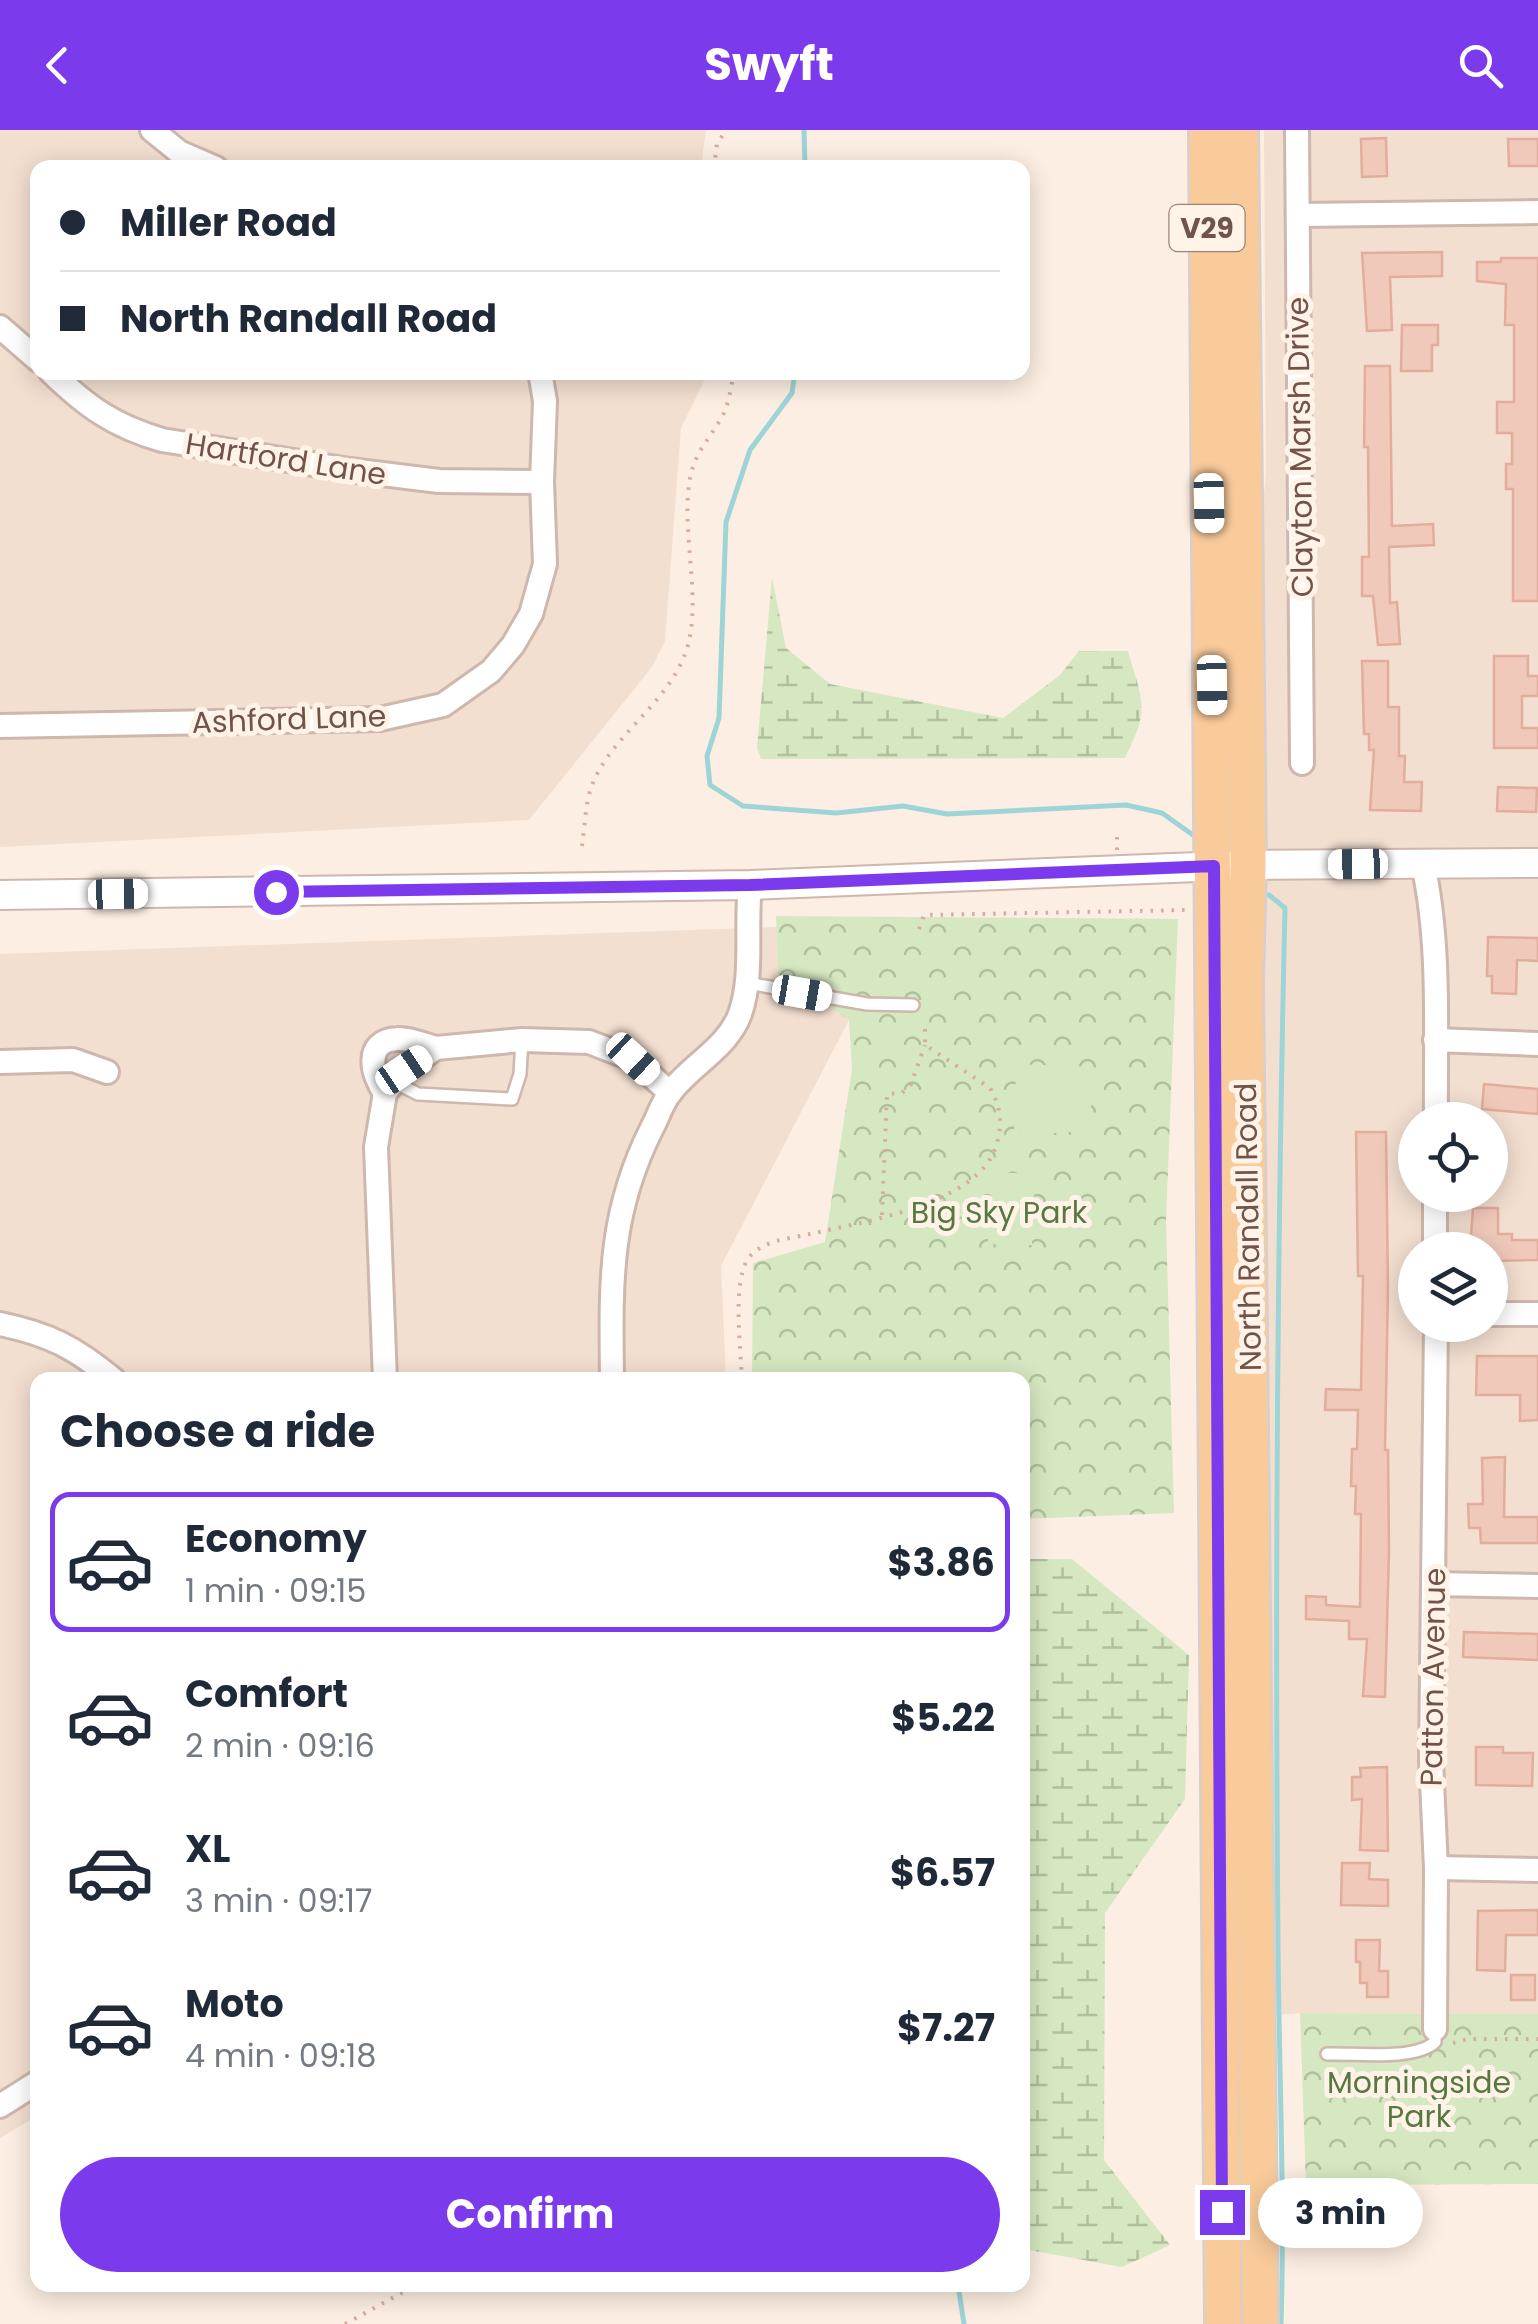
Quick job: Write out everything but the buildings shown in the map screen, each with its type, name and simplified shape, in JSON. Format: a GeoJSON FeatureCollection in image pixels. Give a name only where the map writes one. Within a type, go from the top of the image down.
{"type":"FeatureCollection","features":[{"type":"Feature","properties":{"kind":"main road","name":"North Randall Road"},"geometry":{"type":"LineString","coordinates":[[1207,130],[1231,866],[1245,981],[1260,2324]]}},
{"type":"Feature","properties":{"kind":"main road","name":"North Randall Road"},"geometry":{"type":"LineString","coordinates":[[1223,2324],[1231,866],[1240,130]]}},
{"type":"Feature","properties":{"kind":"street"},"geometry":{"type":"LineString","coordinates":[[152,130],[179,152],[198,160]]}},
{"type":"Feature","properties":{"kind":"street","name":"Clayton Marsh Drive"},"geometry":{"type":"LineString","coordinates":[[1297,130],[1302,763]]}},
{"type":"Feature","properties":{"kind":"street"},"geometry":{"type":"LineString","coordinates":[[1298,216],[1538,212]]}},
{"type":"Feature","properties":{"kind":"street"},"geometry":{"type":"LineString","coordinates":[[0,327],[30,353]]}},
{"type":"Feature","properties":{"kind":"street","name":"Hartford Lane"},"geometry":{"type":"LineString","coordinates":[[59,380],[106,418],[162,440],[440,481],[542,482]]}},
{"type":"Feature","properties":{"kind":"street","name":"Ashford Lane"},"geometry":{"type":"LineString","coordinates":[[0,726],[380,719],[443,705],[491,671],[514,645],[530,614],[545,564],[545,401],[541,380]]}},
{"type":"Feature","properties":{"kind":"street"},"geometry":{"type":"LineString","coordinates":[[0,895],[750,885],[1231,866],[1538,863]]}},
{"type":"Feature","properties":{"kind":"street"},"geometry":{"type":"LineString","coordinates":[[1423,864],[1436,1004],[1436,1102]]}},
{"type":"Feature","properties":{"kind":"street"},"geometry":{"type":"LineString","coordinates":[[612,1372],[611,1279],[616,1230],[643,1147],[670,1093],[727,1036],[739,1016],[747,983],[746,915],[750,885]]}},
{"type":"Feature","properties":{"kind":"street"},"geometry":{"type":"LineString","coordinates":[[390,1087],[374,1079],[372,1057],[382,1045],[400,1038],[436,1048],[522,1040],[589,1042],[633,1059],[670,1093]]}},
{"type":"Feature","properties":{"kind":"street"},"geometry":{"type":"LineString","coordinates":[[1435,1040],[1538,1044]]}},
{"type":"Feature","properties":{"kind":"street"},"geometry":{"type":"LineString","coordinates":[[385,1372],[376,1147],[390,1087],[404,1070],[436,1048]]}},
{"type":"Feature","properties":{"kind":"street"},"geometry":{"type":"LineString","coordinates":[[0,1062],[73,1060],[108,1072]]}},
{"type":"Feature","properties":{"kind":"street"},"geometry":{"type":"LineString","coordinates":[[1508,1314],[1538,1314]]}},
{"type":"Feature","properties":{"kind":"street"},"geometry":{"type":"LineString","coordinates":[[0,1324],[42,1332],[84,1354],[105,1372]]}},
{"type":"Feature","properties":{"kind":"street","name":"Patton Avenue"},"geometry":{"type":"LineString","coordinates":[[1436,1342],[1432,1795],[1444,2036]]}},
{"type":"Feature","properties":{"kind":"street"},"geometry":{"type":"LineString","coordinates":[[1434,1584],[1538,1586]]}},
{"type":"Feature","properties":{"kind":"street"},"geometry":{"type":"LineString","coordinates":[[1436,1868],[1538,1870]]}},
{"type":"Feature","properties":{"kind":"street"},"geometry":{"type":"LineString","coordinates":[[0,2106],[30,2087]]}},
{"type":"Feature","properties":{"kind":"lane"},"geometry":{"type":"LineString","coordinates":[[747,983],[866,1004],[913,1004]]}},
{"type":"Feature","properties":{"kind":"lane"},"geometry":{"type":"LineString","coordinates":[[390,1087],[418,1094],[512,1099],[520,1074],[522,1040]]}},
{"type":"Feature","properties":{"kind":"lane"},"geometry":{"type":"LineString","coordinates":[[1327,2054],[1412,2053],[1427,2050],[1444,2036]]}},
{"type":"Feature","properties":{"kind":"path"},"geometry":{"type":"LineString","coordinates":[[715,160],[717,144],[726,130]]}},
{"type":"Feature","properties":{"kind":"path"},"geometry":{"type":"LineString","coordinates":[[582,846],[592,786],[611,754],[674,680],[688,650],[690,478],[697,452],[724,414],[732,380]]}},
{"type":"Feature","properties":{"kind":"path"},"geometry":{"type":"LineString","coordinates":[[919,929],[924,916],[1174,910]]}},
{"type":"Feature","properties":{"kind":"path"},"geometry":{"type":"LineString","coordinates":[[882,1216],[887,1094],[902,1093],[911,1084],[924,1046],[925,1028]]}},
{"type":"Feature","properties":{"kind":"path"},"geometry":{"type":"LineString","coordinates":[[742,1372],[740,1286],[742,1269],[750,1254],[770,1243],[882,1216],[944,1196],[981,1174],[994,1155],[1000,1113],[990,1088],[924,1046]]}},
{"type":"Feature","properties":{"kind":"path"},"geometry":{"type":"LineString","coordinates":[[1444,2036],[1538,2039]]}},
{"type":"Feature","properties":{"kind":"path"},"geometry":{"type":"LineString","coordinates":[[346,2324],[403,2292]]}},
{"type":"Feature","properties":{"kind":"shaded area"},"geometry":{"type":"Polygon","coordinates":[[[0,130],[706,130],[702,160],[30,160],[30,380],[705,380],[681,428],[665,641],[652,667],[529,820],[0,847],[0,130]]]}},
{"type":"Feature","properties":{"kind":"shaded area"},"geometry":{"type":"Polygon","coordinates":[[[1264,130],[1538,130],[1538,2014],[1266,2016],[1260,534],[1266,474],[1264,130]]]}},
{"type":"Feature","properties":{"kind":"shaded area"},"geometry":{"type":"Polygon","coordinates":[[[777,927],[778,974],[849,1020],[721,1266],[726,1372],[30,1372],[30,2120],[0,2138],[0,954],[777,927]]]}},
{"type":"Feature","properties":{"kind":"green space"},"geometry":{"type":"Polygon","coordinates":[[[772,577],[786,648],[830,684],[1003,718],[1060,675],[1079,651],[1128,651],[1142,705],[1125,758],[761,759],[757,748],[772,577]]]}},
{"type":"Feature","properties":{"kind":"green space","name":"Big Sky Park"},"geometry":{"type":"Polygon","coordinates":[[[776,916],[1178,919],[1166,1221],[1174,1513],[1030,1519],[1030,1372],[752,1372],[753,1263],[825,1242],[852,1069],[849,1020],[778,974],[776,916]]]}},
{"type":"Feature","properties":{"kind":"green space"},"geometry":{"type":"Polygon","coordinates":[[[1016,1064],[1090,1067],[1092,1131],[1014,1135],[1016,1064]]]}},
{"type":"Feature","properties":{"kind":"green space"},"geometry":{"type":"Polygon","coordinates":[[[992,1172],[1035,1174],[1032,1245],[988,1244],[992,1172]]]}},
{"type":"Feature","properties":{"kind":"green space"},"geometry":{"type":"Polygon","coordinates":[[[1030,1559],[1072,1559],[1189,1655],[1185,1799],[1105,1913],[1104,2160],[1170,2245],[1122,2267],[1030,2250],[1030,1559]]]}},
{"type":"Feature","properties":{"kind":"green space","name":"Morningside Park"},"geometry":{"type":"Polygon","coordinates":[[[1300,2013],[1538,2014],[1538,2184],[1306,2185],[1300,2013]]]}},
{"type":"Feature","properties":{"kind":"waterway"},"geometry":{"type":"LineString","coordinates":[[804,130],[805,160]]}},
{"type":"Feature","properties":{"kind":"waterway"},"geometry":{"type":"LineString","coordinates":[[794,380],[792,393],[750,450],[726,522],[719,718],[707,756],[710,785],[743,806],[836,813],[903,806],[947,814],[1126,805],[1162,813],[1193,835]]}},
{"type":"Feature","properties":{"kind":"waterway"},"geometry":{"type":"LineString","coordinates":[[1269,895],[1285,908],[1277,1556],[1281,2324]]}},
{"type":"Feature","properties":{"kind":"waterway"},"geometry":{"type":"LineString","coordinates":[[959,2292],[964,2324]]}},
{"type":"Feature","properties":{"kind":"route"},"geometry":{"type":"LineString","coordinates":[[276,892],[750,885],[1214,866],[1222,2212]]}}]}
